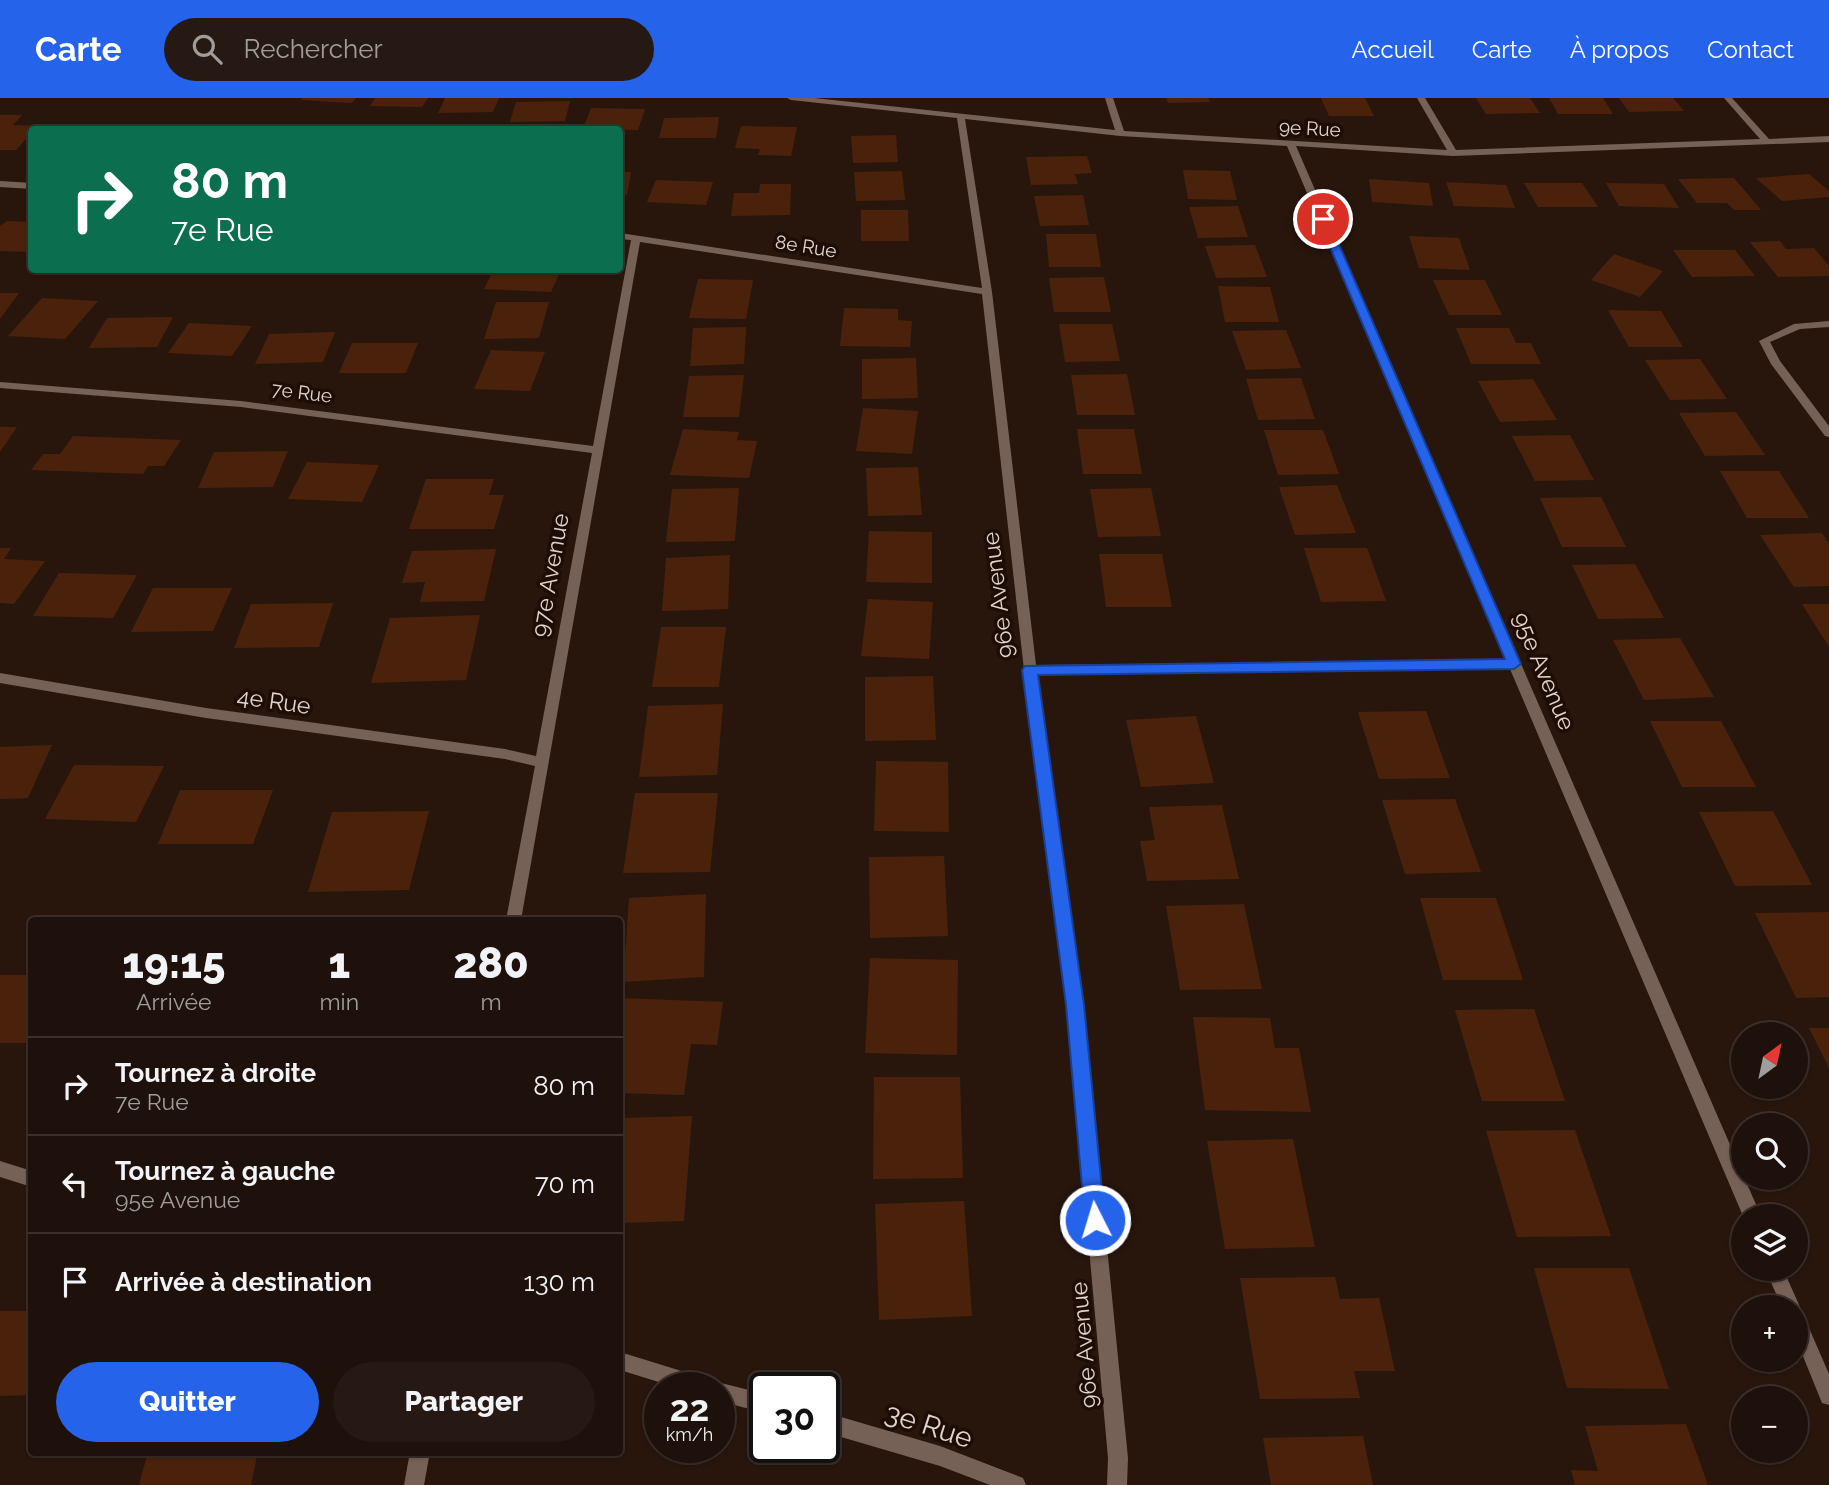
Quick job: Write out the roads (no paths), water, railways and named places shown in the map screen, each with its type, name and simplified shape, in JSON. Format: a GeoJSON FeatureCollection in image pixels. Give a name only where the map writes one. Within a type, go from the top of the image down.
{"type":"FeatureCollection","features":[{"type":"Feature","properties":{"kind":"street","name":"9e Rue"},"geometry":{"type":"LineString","coordinates":[[791,98],[1120,133],[1453,153],[1829,139]]}},
{"type":"Feature","properties":{"kind":"street"},"geometry":{"type":"LineString","coordinates":[[1109,98],[1120,133]]}},
{"type":"Feature","properties":{"kind":"street"},"geometry":{"type":"LineString","coordinates":[[1421,98],[1453,153]]}},
{"type":"Feature","properties":{"kind":"street"},"geometry":{"type":"LineString","coordinates":[[1728,98],[1767,142]]}},
{"type":"Feature","properties":{"kind":"street","name":"96e Avenue"},"geometry":{"type":"LineString","coordinates":[[961,118],[987,292],[1030,670],[1075,1005],[1118,1458],[1117,1485]]}},
{"type":"Feature","properties":{"kind":"street","name":"95e Avenue"},"geometry":{"type":"LineString","coordinates":[[1291,145],[1747,1204]]}},
{"type":"Feature","properties":{"kind":"street"},"geometry":{"type":"LineString","coordinates":[[0,184],[28,186]]}},
{"type":"Feature","properties":{"kind":"street","name":"8e Rue"},"geometry":{"type":"LineString","coordinates":[[623,236],[987,292]]}},
{"type":"Feature","properties":{"kind":"street","name":"97e Avenue"},"geometry":{"type":"LineString","coordinates":[[515,917],[636,238]]}},
{"type":"Feature","properties":{"kind":"street"},"geometry":{"type":"LineString","coordinates":[[1829,324],[1798,326],[1763,341],[1775,362],[1829,435]]}},
{"type":"Feature","properties":{"kind":"street","name":"7e Rue"},"geometry":{"type":"LineString","coordinates":[[0,386],[241,404],[597,450]]}},
{"type":"Feature","properties":{"kind":"street"},"geometry":{"type":"LineString","coordinates":[[1030,670],[1514,664]]}},
{"type":"Feature","properties":{"kind":"street","name":"4e Rue"},"geometry":{"type":"LineString","coordinates":[[0,678],[206,713],[505,754],[542,763]]}},
{"type":"Feature","properties":{"kind":"street"},"geometry":{"type":"LineString","coordinates":[[0,1169],[28,1177]]}},
{"type":"Feature","properties":{"kind":"street"},"geometry":{"type":"LineString","coordinates":[[1808,1346],[1829,1396]]}},
{"type":"Feature","properties":{"kind":"street"},"geometry":{"type":"LineString","coordinates":[[623,1362],[656,1372]]}},
{"type":"Feature","properties":{"kind":"street","name":"3e Rue"},"geometry":{"type":"LineString","coordinates":[[840,1427],[940,1456],[1016,1485]]}},
{"type":"Feature","properties":{"kind":"street"},"geometry":{"type":"LineString","coordinates":[[414,1485],[420,1456]]}}]}
